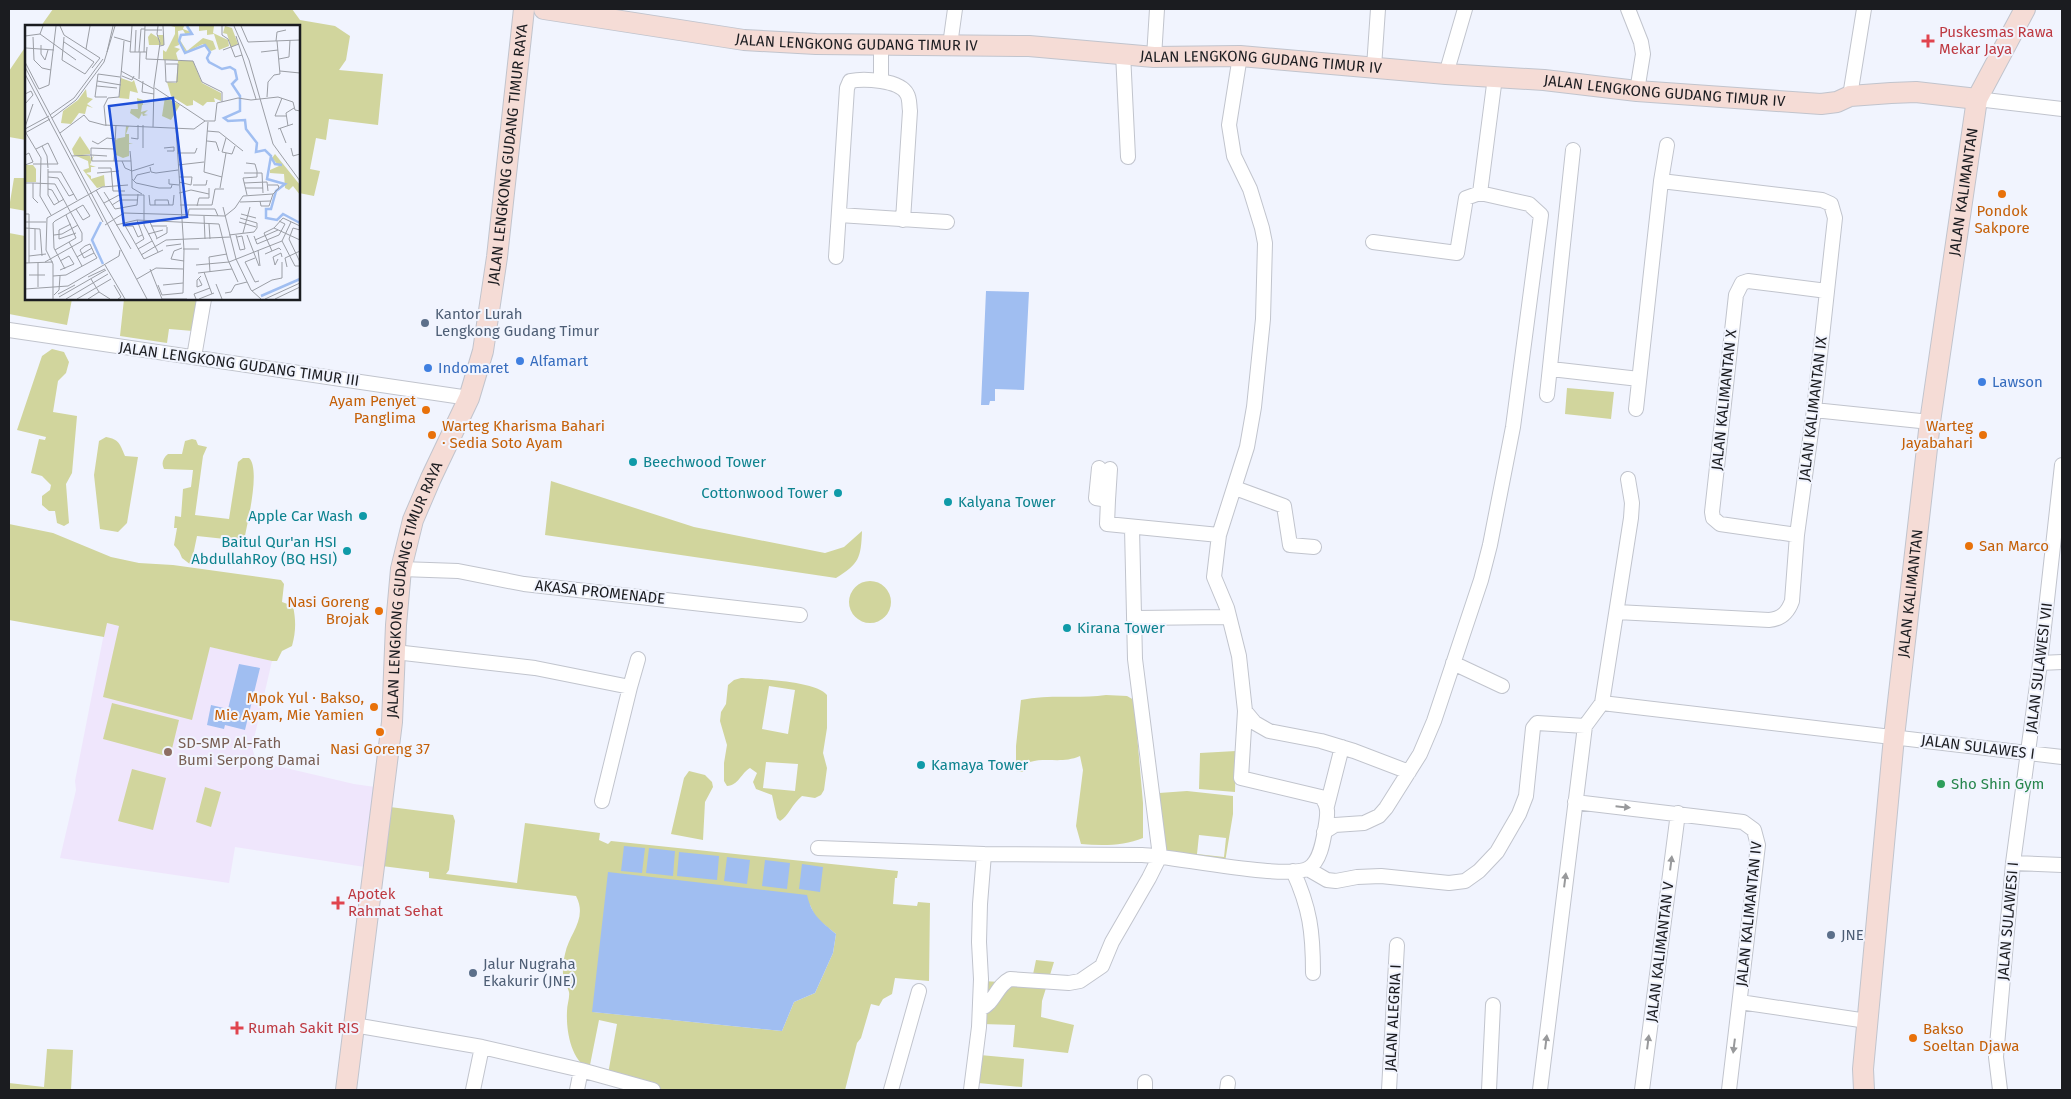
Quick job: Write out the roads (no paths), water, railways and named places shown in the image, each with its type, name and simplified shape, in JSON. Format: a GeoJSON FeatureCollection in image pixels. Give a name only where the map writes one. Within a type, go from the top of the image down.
{"type":"FeatureCollection","features":[{"type":"Feature","properties":{"kind":"street","name":"JALAN LENGKONG GUDANG TIMUR RAYA"},"geometry":{"type":"LineString","coordinates":[[346,1090],[392,722],[401,569],[406,544],[419,506],[469,398],[478,374],[489,317],[524,9]]}},
{"type":"Feature","properties":{"kind":"street","name":"JALAN LENGKONG GUDANG TIMUR IV"},"geometry":{"type":"LineString","coordinates":[[544,9],[744,40],[816,44],[1059,47],[1154,56],[1240,56],[1446,74],[1544,80],[1637,91],[1821,104],[1827,104],[1850,96],[1916,92],[1977,99]]}},
{"type":"Feature","properties":{"kind":"street"},"geometry":{"type":"LineString","coordinates":[[950,45],[955,9]]}},
{"type":"Feature","properties":{"kind":"street"},"geometry":{"type":"LineString","coordinates":[[1154,56],[1157,9]]}},
{"type":"Feature","properties":{"kind":"street"},"geometry":{"type":"LineString","coordinates":[[1374,67],[1378,9]]}},
{"type":"Feature","properties":{"kind":"street"},"geometry":{"type":"LineString","coordinates":[[1446,74],[1465,9]]}},
{"type":"Feature","properties":{"kind":"street"},"geometry":{"type":"LineString","coordinates":[[1628,9],[1641,42],[1643,54],[1637,91]]}},
{"type":"Feature","properties":{"kind":"street"},"geometry":{"type":"LineString","coordinates":[[1850,96],[1864,9]]}},
{"type":"Feature","properties":{"kind":"street","name":"JALAN KALIMANTAN"},"geometry":{"type":"LineString","coordinates":[[1864,1090],[1863,1068],[1894,736],[1930,422],[1977,99],[2025,9]]}},
{"type":"Feature","properties":{"kind":"street"},"geometry":{"type":"LineString","coordinates":[[881,44],[881,81]]}},
{"type":"Feature","properties":{"kind":"street"},"geometry":{"type":"LineString","coordinates":[[1123,53],[1128,157]]}},
{"type":"Feature","properties":{"kind":"street"},"geometry":{"type":"LineString","coordinates":[[1240,56],[1228,125],[1234,156],[1250,189],[1265,242],[1264,318],[1254,407],[1247,447],[1219,535],[1214,577],[1227,608],[1239,656],[1245,711],[1241,778],[1321,797],[1327,806]]}},
{"type":"Feature","properties":{"kind":"street"},"geometry":{"type":"LineString","coordinates":[[1480,193],[1495,77]]}},
{"type":"Feature","properties":{"kind":"street"},"geometry":{"type":"LineString","coordinates":[[836,256],[847,88],[850,81],[881,81],[901,88],[907,93],[910,111],[903,220]]}},
{"type":"Feature","properties":{"kind":"street"},"geometry":{"type":"LineString","coordinates":[[1977,99],[2062,109]]}},
{"type":"Feature","properties":{"kind":"street"},"geometry":{"type":"LineString","coordinates":[[1636,408],[1661,182],[1667,145]]}},
{"type":"Feature","properties":{"kind":"street"},"geometry":{"type":"LineString","coordinates":[[1547,395],[1573,150]]}},
{"type":"Feature","properties":{"kind":"street","name":"JALAN KALIMANTAN IX"},"geometry":{"type":"LineString","coordinates":[[1617,612],[1778,619],[1789,609],[1792,601],[1797,535],[1814,410],[1835,218],[1835,211],[1831,204],[1822,200],[1661,182]]}},
{"type":"Feature","properties":{"kind":"street"},"geometry":{"type":"LineString","coordinates":[[1324,832],[1335,825],[1364,823],[1379,816],[1420,754],[1427,737],[1481,580],[1500,494],[1513,427],[1541,216],[1529,204],[1480,193],[1466,198],[1457,253],[1373,242]]}},
{"type":"Feature","properties":{"kind":"street"},"geometry":{"type":"LineString","coordinates":[[839,215],[946,222]]}},
{"type":"Feature","properties":{"kind":"street","name":"JALAN KALIMANTAN X"},"geometry":{"type":"LineString","coordinates":[[1797,535],[1720,524],[1713,518],[1712,512],[1736,294],[1742,283],[1748,281],[1827,291]]}},
{"type":"Feature","properties":{"kind":"street"},"geometry":{"type":"LineString","coordinates":[[194,358],[204,300]]}},
{"type":"Feature","properties":{"kind":"street","name":"JALAN LENGKONG GUDANG TIMUR III"},"geometry":{"type":"LineString","coordinates":[[9,330],[469,398]]}},
{"type":"Feature","properties":{"kind":"street"},"geometry":{"type":"LineString","coordinates":[[1550,369],[1639,379]]}},
{"type":"Feature","properties":{"kind":"street"},"geometry":{"type":"LineString","coordinates":[[1814,410],[1930,422]]}},
{"type":"Feature","properties":{"kind":"street","name":"JALAN SULAWESI VII"},"geometry":{"type":"LineString","coordinates":[[2028,753],[2062,464]]}},
{"type":"Feature","properties":{"kind":"street"},"geometry":{"type":"LineString","coordinates":[[1104,468],[1096,498],[1108,500],[1107,524],[1132,528],[1219,535]]}},
{"type":"Feature","properties":{"kind":"street"},"geometry":{"type":"LineString","coordinates":[[1540,1090],[1586,726],[1602,703],[1617,612],[1632,503],[1628,479]]}},
{"type":"Feature","properties":{"kind":"street"},"geometry":{"type":"LineString","coordinates":[[1235,488],[1284,506],[1290,545],[1314,547]]}},
{"type":"Feature","properties":{"kind":"street"},"geometry":{"type":"LineString","coordinates":[[980,1009],[987,1005],[1000,987],[1010,979],[1069,983],[1080,981],[1102,966],[1115,936],[1160,856],[1135,659],[1132,528]]}},
{"type":"Feature","properties":{"kind":"street","name":"AKASA PROMENADE"},"geometry":{"type":"LineString","coordinates":[[401,569],[458,571],[524,584],[800,615]]}},
{"type":"Feature","properties":{"kind":"street"},"geometry":{"type":"LineString","coordinates":[[1134,618],[1228,616]]}},
{"type":"Feature","properties":{"kind":"street"},"geometry":{"type":"LineString","coordinates":[[395,652],[534,668],[630,687]]}},
{"type":"Feature","properties":{"kind":"street"},"geometry":{"type":"LineString","coordinates":[[602,801],[638,659]]}},
{"type":"Feature","properties":{"kind":"street"},"geometry":{"type":"LineString","coordinates":[[2040,663],[2062,662]]}},
{"type":"Feature","properties":{"kind":"street"},"geometry":{"type":"LineString","coordinates":[[1453,663],[1502,686]]}},
{"type":"Feature","properties":{"kind":"street","name":"JALAN SULAWES I"},"geometry":{"type":"LineString","coordinates":[[1602,703],[2062,757]]}},
{"type":"Feature","properties":{"kind":"street"},"geometry":{"type":"LineString","coordinates":[[1245,711],[1255,723],[1269,731],[1342,747],[1382,760],[1409,772]]}},
{"type":"Feature","properties":{"kind":"street"},"geometry":{"type":"LineString","coordinates":[[1308,869],[1327,880],[1336,881],[1357,877],[1381,876],[1449,883],[1464,881],[1479,871],[1497,852],[1519,814],[1526,796],[1533,728],[1537,723],[1586,726]]}},
{"type":"Feature","properties":{"kind":"street"},"geometry":{"type":"LineString","coordinates":[[818,848],[984,854],[1160,856],[1226,867],[1292,871],[1308,869],[1315,863],[1318,856],[1324,832],[1327,806],[1342,747]]}},
{"type":"Feature","properties":{"kind":"street","name":"JALAN SULAWESI I"},"geometry":{"type":"LineString","coordinates":[[2000,1090],[1996,1057],[2013,863],[2028,753]]}},
{"type":"Feature","properties":{"kind":"street","name":"JALAN KALIMANTAN IV"},"geometry":{"type":"LineString","coordinates":[[1575,802],[1742,822],[1754,830],[1758,845],[1729,1090]]}},
{"type":"Feature","properties":{"kind":"street","name":"JALAN KALIMANTAN V"},"geometry":{"type":"LineString","coordinates":[[1642,1090],[1678,813]]}},
{"type":"Feature","properties":{"kind":"street"},"geometry":{"type":"LineString","coordinates":[[971,1090],[980,1009],[979,923],[984,854]]}},
{"type":"Feature","properties":{"kind":"street"},"geometry":{"type":"LineString","coordinates":[[2013,863],[2062,865]]}},
{"type":"Feature","properties":{"kind":"street"},"geometry":{"type":"LineString","coordinates":[[1292,871],[1302,891],[1310,915],[1313,972]]}},
{"type":"Feature","properties":{"kind":"street","name":"JALAN ALEGRIA I"},"geometry":{"type":"LineString","coordinates":[[1389,1090],[1397,945]]}},
{"type":"Feature","properties":{"kind":"street"},"geometry":{"type":"LineString","coordinates":[[891,1090],[919,991]]}},
{"type":"Feature","properties":{"kind":"street"},"geometry":{"type":"LineString","coordinates":[[1740,1002],[1867,1021]]}},
{"type":"Feature","properties":{"kind":"street"},"geometry":{"type":"LineString","coordinates":[[1489,1090],[1493,1005]]}},
{"type":"Feature","properties":{"kind":"street"},"geometry":{"type":"LineString","coordinates":[[354,1025],[482,1046],[653,1090]]}},
{"type":"Feature","properties":{"kind":"street"},"geometry":{"type":"LineString","coordinates":[[473,1090],[482,1046]]}},
{"type":"Feature","properties":{"kind":"street"},"geometry":{"type":"LineString","coordinates":[[577,1090],[581,1070]]}},
{"type":"Feature","properties":{"kind":"water"},"geometry":{"type":"Polygon","coordinates":[[[986,291],[1029,292],[1024,390],[995,389],[995,401],[990,401],[989,405],[981,405],[986,291]]]}},
{"type":"Feature","properties":{"kind":"water"},"geometry":{"type":"Polygon","coordinates":[[[239,664],[260,668],[245,730],[225,725],[224,729],[207,725],[211,705],[228,709],[239,664]]]}},
{"type":"Feature","properties":{"kind":"water"},"geometry":{"type":"Polygon","coordinates":[[[624,846],[645,848],[642,873],[621,871],[624,846]]]}},
{"type":"Feature","properties":{"kind":"water"},"geometry":{"type":"Polygon","coordinates":[[[649,848],[675,851],[673,876],[646,873],[649,848]]]}},
{"type":"Feature","properties":{"kind":"water"},"geometry":{"type":"Polygon","coordinates":[[[679,852],[719,856],[717,880],[677,876],[679,852]]]}},
{"type":"Feature","properties":{"kind":"water"},"geometry":{"type":"Polygon","coordinates":[[[727,857],[750,860],[747,884],[724,881],[727,857]]]}},
{"type":"Feature","properties":{"kind":"water"},"geometry":{"type":"Polygon","coordinates":[[[765,860],[790,863],[787,889],[762,886],[765,860]]]}},
{"type":"Feature","properties":{"kind":"water"},"geometry":{"type":"Polygon","coordinates":[[[802,864],[823,867],[820,892],[799,889],[802,864]]]}},
{"type":"Feature","properties":{"kind":"water"},"geometry":{"type":"Polygon","coordinates":[[[608,872],[807,895],[814,913],[836,934],[833,953],[815,993],[794,1002],[782,1031],[592,1012],[608,872]]]}},
{"type":"Feature","properties":{"kind":"place","name":"Puskesmas Rawa Mekar Jaya"},"geometry":{"type":"Point","coordinates":[1928,41]}},
{"type":"Feature","properties":{"kind":"place","name":"Pondok Sakpore"},"geometry":{"type":"Point","coordinates":[2002,194]}},
{"type":"Feature","properties":{"kind":"place","name":"Kantor Lurah Lengkong Gudang Timur"},"geometry":{"type":"Point","coordinates":[425,323]}},
{"type":"Feature","properties":{"kind":"place","name":"Alfamart"},"geometry":{"type":"Point","coordinates":[520,361]}},
{"type":"Feature","properties":{"kind":"place","name":"Indomaret"},"geometry":{"type":"Point","coordinates":[428,368]}},
{"type":"Feature","properties":{"kind":"place","name":"Lawson"},"geometry":{"type":"Point","coordinates":[1982,382]}},
{"type":"Feature","properties":{"kind":"place","name":"Ayam Penyet Panglima"},"geometry":{"type":"Point","coordinates":[426,410]}},
{"type":"Feature","properties":{"kind":"place","name":"Warteg Kharisma Bahari · Sedia Soto Ayam"},"geometry":{"type":"Point","coordinates":[432,435]}},
{"type":"Feature","properties":{"kind":"place","name":"Warteg Jayabahari"},"geometry":{"type":"Point","coordinates":[1983,435]}},
{"type":"Feature","properties":{"kind":"place","name":"Beechwood Tower"},"geometry":{"type":"Point","coordinates":[633,462]}},
{"type":"Feature","properties":{"kind":"place","name":"Cottonwood Tower"},"geometry":{"type":"Point","coordinates":[838,493]}},
{"type":"Feature","properties":{"kind":"place","name":"Kalyana Tower"},"geometry":{"type":"Point","coordinates":[948,502]}},
{"type":"Feature","properties":{"kind":"place","name":"Apple Car Wash"},"geometry":{"type":"Point","coordinates":[363,516]}},
{"type":"Feature","properties":{"kind":"place","name":"San Marco"},"geometry":{"type":"Point","coordinates":[1969,546]}},
{"type":"Feature","properties":{"kind":"place","name":"Baitul Qur'an HSI AbdullahRoy (BQ HSI)"},"geometry":{"type":"Point","coordinates":[347,551]}},
{"type":"Feature","properties":{"kind":"place","name":"Nasi Goreng Brojak"},"geometry":{"type":"Point","coordinates":[379,611]}},
{"type":"Feature","properties":{"kind":"place","name":"Kirana Tower"},"geometry":{"type":"Point","coordinates":[1067,628]}},
{"type":"Feature","properties":{"kind":"place","name":"Mpok Yul · Bakso, Mie Ayam, Mie Yamien"},"geometry":{"type":"Point","coordinates":[374,707]}},
{"type":"Feature","properties":{"kind":"place","name":"Nasi Goreng 37"},"geometry":{"type":"Point","coordinates":[380,732]}},
{"type":"Feature","properties":{"kind":"place","name":"SD-SMP Al-Fath Bumi Serpong Damai"},"geometry":{"type":"Point","coordinates":[168,752]}},
{"type":"Feature","properties":{"kind":"place","name":"Kamaya Tower"},"geometry":{"type":"Point","coordinates":[921,765]}},
{"type":"Feature","properties":{"kind":"place","name":"Sho Shin Gym"},"geometry":{"type":"Point","coordinates":[1941,784]}},
{"type":"Feature","properties":{"kind":"place","name":"Apotek Rahmat Sehat"},"geometry":{"type":"Point","coordinates":[338,903]}},
{"type":"Feature","properties":{"kind":"place","name":"JNE"},"geometry":{"type":"Point","coordinates":[1831,935]}},
{"type":"Feature","properties":{"kind":"place","name":"Jalur Nugraha Ekakurir (JNE)"},"geometry":{"type":"Point","coordinates":[473,973]}},
{"type":"Feature","properties":{"kind":"place","name":"Rumah Sakit RIS"},"geometry":{"type":"Point","coordinates":[237,1028]}},
{"type":"Feature","properties":{"kind":"place","name":"Bakso Soeltan Djawa"},"geometry":{"type":"Point","coordinates":[1913,1038]}}]}
